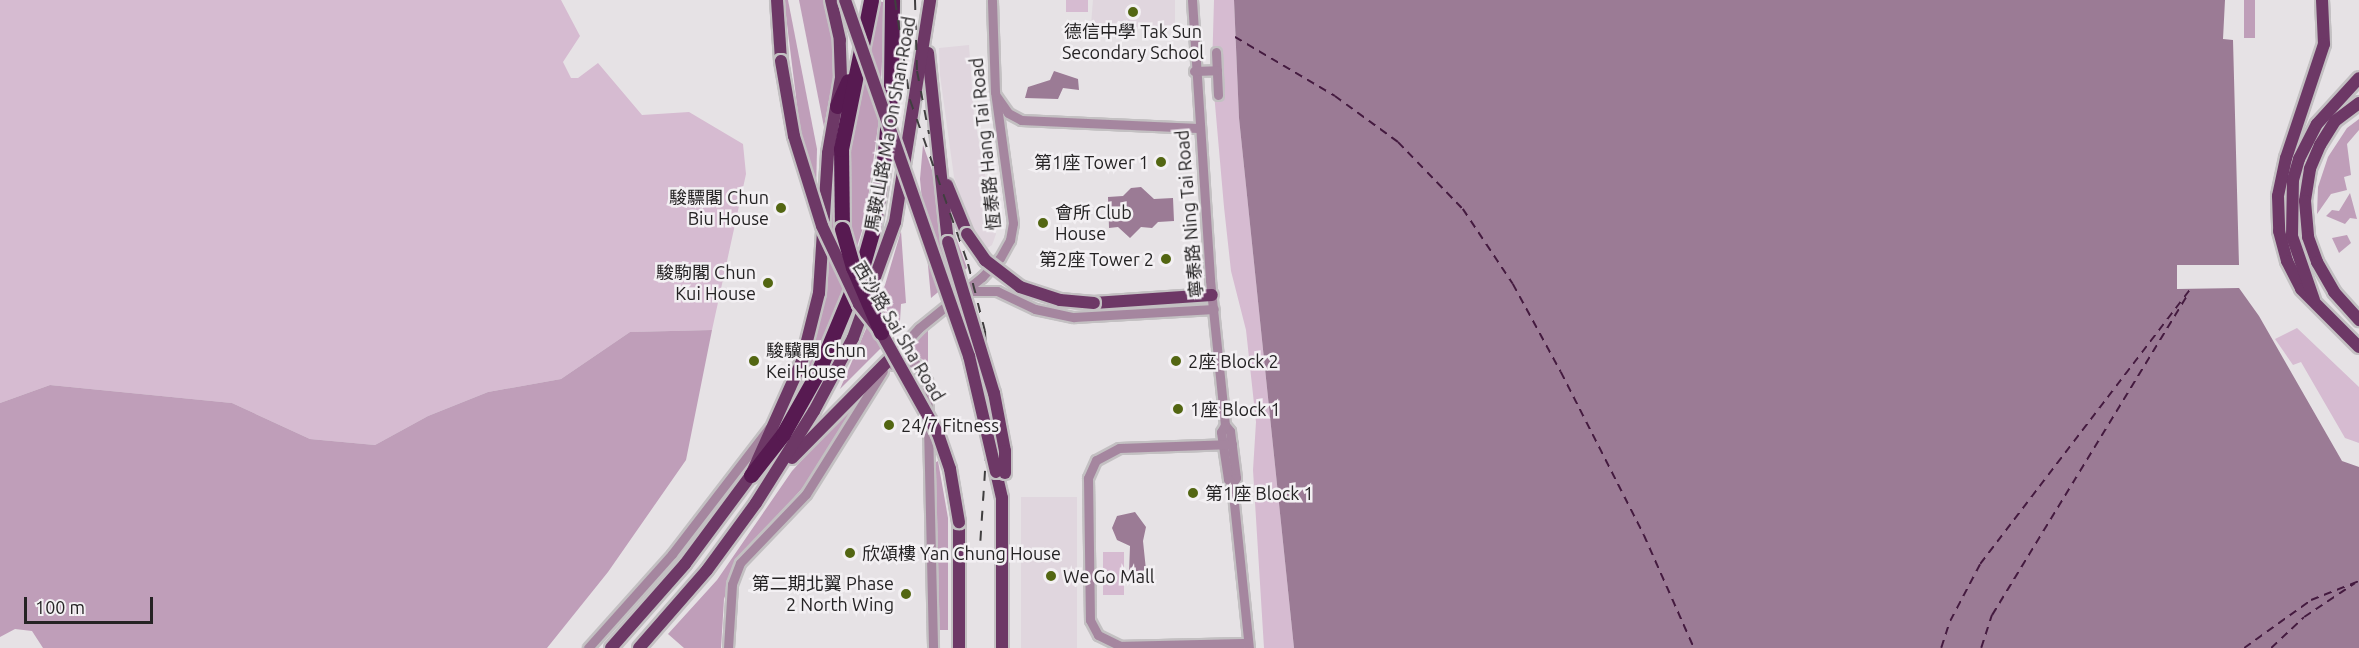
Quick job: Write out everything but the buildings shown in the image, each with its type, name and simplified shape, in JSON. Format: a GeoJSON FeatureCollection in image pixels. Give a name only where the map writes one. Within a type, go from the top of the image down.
{"type":"FeatureCollection","features":[{"type":"Feature","properties":{"kind":"highway"},"geometry":{"type":"LineString","coordinates":[[871,0],[842,142],[839,182],[841,221],[848,254],[881,332]]}},
{"type":"Feature","properties":{"kind":"highway","name":"馬鞍山路 Ma On Shan Road"},"geometry":{"type":"LineString","coordinates":[[752,475],[783,434],[819,372],[863,264],[873,229],[885,152],[891,85],[892,0]]}},
{"type":"Feature","properties":{"kind":"highway"},"geometry":{"type":"LineString","coordinates":[[837,106],[857,62]]}},
{"type":"Feature","properties":{"kind":"main road","name":"西沙路 Sai Sha Road"},"geometry":{"type":"LineString","coordinates":[[777,0],[782,61],[794,136],[822,226],[859,304],[881,332],[938,434],[954,484],[959,522],[959,648]]}},
{"type":"Feature","properties":{"kind":"main road","name":"馬鞍山路 Ma On Shan Road"},"geometry":{"type":"LineString","coordinates":[[611,648],[685,564],[752,475],[802,361],[819,293],[828,153],[837,106],[842,52],[831,0]]}},
{"type":"Feature","properties":{"kind":"main road"},"geometry":{"type":"LineString","coordinates":[[845,0],[969,356],[1000,473],[1002,648]]}},
{"type":"Feature","properties":{"kind":"main road","name":"馬鞍山路 Ma On Shan Road"},"geometry":{"type":"LineString","coordinates":[[639,648],[708,570],[771,481],[840,364],[886,252],[902,186],[927,38],[930,0]]}},
{"type":"Feature","properties":{"kind":"main road"},"geometry":{"type":"LineString","coordinates":[[2322,0],[2325,25],[2322,54],[2288,152],[2278,209],[2287,261],[2301,289],[2359,347]]}},
{"type":"Feature","properties":{"kind":"main road"},"geometry":{"type":"LineString","coordinates":[[927,38],[944,179],[948,242],[994,393],[1005,451],[1000,473]]}},
{"type":"Feature","properties":{"kind":"main road"},"geometry":{"type":"LineString","coordinates":[[2316,306],[2296,250],[2290,219],[2296,169],[2308,139],[2324,115],[2359,78]]}},
{"type":"Feature","properties":{"kind":"main road"},"geometry":{"type":"LineString","coordinates":[[2359,78],[2359,88]]}},
{"type":"Feature","properties":{"kind":"main road"},"geometry":{"type":"LineString","coordinates":[[2359,103],[2336,121],[2314,157],[2305,201],[2308,237],[2324,276],[2359,320]]}},
{"type":"Feature","properties":{"kind":"main road"},"geometry":{"type":"LineString","coordinates":[[944,179],[967,234],[985,260],[1020,287],[1050,298],[1094,303],[1212,295]]}},
{"type":"Feature","properties":{"kind":"main road"},"geometry":{"type":"LineString","coordinates":[[771,481],[837,409],[892,357]]}},
{"type":"Feature","properties":{"kind":"street","name":"恆泰路 Hang Tai Road"},"geometry":{"type":"LineString","coordinates":[[728,648],[732,584],[740,563],[806,494],[892,357],[919,328],[967,291],[1000,258],[1012,230],[994,92],[992,0]]}},
{"type":"Feature","properties":{"kind":"street","name":"寧泰路 Ning Tai Road"},"geometry":{"type":"LineString","coordinates":[[1192,0],[1198,128],[1225,425],[1221,432],[1227,444],[1228,479],[1233,484],[1249,646]]}},
{"type":"Feature","properties":{"kind":"street"},"geometry":{"type":"LineString","coordinates":[[1216,52],[1218,95]]}},
{"type":"Feature","properties":{"kind":"street"},"geometry":{"type":"LineString","coordinates":[[1194,71],[1216,70]]}},
{"type":"Feature","properties":{"kind":"street"},"geometry":{"type":"LineString","coordinates":[[994,92],[1004,110],[1021,120],[1198,128]]}},
{"type":"Feature","properties":{"kind":"street"},"geometry":{"type":"LineString","coordinates":[[967,291],[997,291],[1035,309],[1074,317],[1214,309]]}},
{"type":"Feature","properties":{"kind":"street"},"geometry":{"type":"LineString","coordinates":[[883,370],[911,361],[922,370],[927,381],[933,648]]}},
{"type":"Feature","properties":{"kind":"street","name":"馬鞍山路 Ma On Shan Road"},"geometry":{"type":"LineString","coordinates":[[588,648],[688,534],[785,404]]}},
{"type":"Feature","properties":{"kind":"street"},"geometry":{"type":"LineString","coordinates":[[1227,444],[1119,448],[1096,460],[1088,478],[1090,620],[1098,635],[1121,646],[1249,646]]}},
{"type":"Feature","properties":{"kind":"shaded area"},"geometry":{"type":"Polygon","coordinates":[[[0,0],[561,0],[580,36],[563,62],[571,78],[578,78],[598,63],[642,115],[689,112],[743,144],[746,174],[712,330],[630,332],[561,379],[488,392],[428,416],[375,445],[310,439],[232,403],[50,385],[0,403],[0,0]]]}},
{"type":"Feature","properties":{"kind":"shaded area"},"geometry":{"type":"Polygon","coordinates":[[[784,0],[788,0],[817,149],[816,193],[800,129],[784,0]]]}},
{"type":"Feature","properties":{"kind":"shaded area"},"geometry":{"type":"Polygon","coordinates":[[[799,0],[824,0],[832,25],[836,63],[824,127],[799,0]]]}},
{"type":"Feature","properties":{"kind":"shaded area"},"geometry":{"type":"Polygon","coordinates":[[[1066,0],[1088,0],[1088,12],[1066,12],[1066,0]]]}},
{"type":"Feature","properties":{"kind":"shaded area","name":"德信中學 Tak Sun Secondary School"},"geometry":{"type":"Polygon","coordinates":[[[1093,0],[1175,0],[1175,29],[1091,25],[1093,0]]]}},
{"type":"Feature","properties":{"kind":"shaded area"},"geometry":{"type":"Polygon","coordinates":[[[1214,0],[1234,0],[1239,118],[1294,648],[1264,648],[1253,470],[1256,422],[1246,330],[1231,271],[1224,207],[1212,70],[1214,0]]]}},
{"type":"Feature","properties":{"kind":"shaded area"},"geometry":{"type":"Polygon","coordinates":[[[1234,0],[2225,0],[2223,39],[2233,40],[2239,265],[2177,265],[2177,288],[2239,288],[2259,316],[2342,461],[2359,467],[2359,648],[1294,648],[1239,118],[1234,0]]]}},
{"type":"Feature","properties":{"kind":"shaded area"},"geometry":{"type":"Polygon","coordinates":[[[2244,0],[2255,0],[2255,38],[2244,38],[2244,0]]]}},
{"type":"Feature","properties":{"kind":"shaded area"},"geometry":{"type":"Polygon","coordinates":[[[878,1],[883,2],[884,23],[879,119],[865,221],[831,331],[796,398],[826,287],[833,201],[836,231],[848,226],[845,160],[878,1]]]}},
{"type":"Feature","properties":{"kind":"shaded area"},"geometry":{"type":"Polygon","coordinates":[[[969,45],[974,115],[996,234],[992,245],[980,253],[954,177],[940,75],[939,48],[969,45]]]}},
{"type":"Feature","properties":{"kind":"shaded area"},"geometry":{"type":"Polygon","coordinates":[[[1054,71],[1078,79],[1079,90],[1063,88],[1058,99],[1025,98],[1028,87],[1050,80],[1054,71]]]}},
{"type":"Feature","properties":{"kind":"shaded area"},"geometry":{"type":"Polygon","coordinates":[[[2359,119],[2359,130],[2347,144],[2351,175],[2344,177],[2347,190],[2331,194],[2317,214],[2318,187],[2328,157],[2347,128],[2359,119]]]}},
{"type":"Feature","properties":{"kind":"shaded area"},"geometry":{"type":"Polygon","coordinates":[[[923,145],[967,268],[931,298],[920,179],[923,145]]]}},
{"type":"Feature","properties":{"kind":"shaded area"},"geometry":{"type":"Polygon","coordinates":[[[1141,187],[1154,199],[1173,198],[1174,221],[1158,222],[1152,228],[1141,227],[1130,238],[1118,227],[1109,228],[1108,197],[1123,196],[1131,188],[1141,187]]]}},
{"type":"Feature","properties":{"kind":"shaded area"},"geometry":{"type":"Polygon","coordinates":[[[2350,193],[2357,219],[2350,218],[2345,224],[2326,216],[2332,210],[2339,211],[2350,193]]]}},
{"type":"Feature","properties":{"kind":"shaded area"},"geometry":{"type":"Polygon","coordinates":[[[901,231],[906,303],[901,304],[900,321],[890,339],[840,389],[885,285],[901,231]]]}},
{"type":"Feature","properties":{"kind":"shaded area"},"geometry":{"type":"Polygon","coordinates":[[[2347,235],[2351,243],[2339,253],[2332,238],[2347,235]]]}},
{"type":"Feature","properties":{"kind":"shaded area"},"geometry":{"type":"Polygon","coordinates":[[[2297,328],[2359,387],[2359,443],[2345,438],[2301,362],[2293,365],[2275,339],[2297,328]]]}},
{"type":"Feature","properties":{"kind":"shaded area"},"geometry":{"type":"Polygon","coordinates":[[[928,329],[928,363],[914,354],[899,356],[928,329]]]}},
{"type":"Feature","properties":{"kind":"shaded area"},"geometry":{"type":"Polygon","coordinates":[[[712,330],[686,460],[608,572],[547,648],[43,648],[32,631],[15,629],[0,637],[0,403],[50,385],[232,403],[310,439],[375,445],[428,416],[488,392],[561,379],[630,332],[712,330]]]}},
{"type":"Feature","properties":{"kind":"shaded area"},"geometry":{"type":"Polygon","coordinates":[[[862,394],[805,485],[736,565],[724,599],[721,648],[684,648],[668,634],[717,580],[792,471],[862,394]]]}},
{"type":"Feature","properties":{"kind":"shaded area"},"geometry":{"type":"Polygon","coordinates":[[[938,461],[948,518],[948,630],[937,630],[933,464],[938,461]]]}},
{"type":"Feature","properties":{"kind":"shaded area","name":"We Go Mall"},"geometry":{"type":"Polygon","coordinates":[[[1021,497],[1077,497],[1077,648],[1021,648],[1021,497]]]}},
{"type":"Feature","properties":{"kind":"shaded area"},"geometry":{"type":"Polygon","coordinates":[[[1135,512],[1146,527],[1143,541],[1146,570],[1129,573],[1130,546],[1117,540],[1112,528],[1117,516],[1135,512]]]}},
{"type":"Feature","properties":{"kind":"shaded area"},"geometry":{"type":"Polygon","coordinates":[[[1103,552],[1124,552],[1124,595],[1103,595],[1103,552]]]}},
{"type":"Feature","properties":{"kind":"pier"},"geometry":{"type":"Polygon","coordinates":[[[2177,265],[2239,265],[2180,268],[2180,286],[2239,288],[2177,289],[2177,265]]]}},
{"type":"Feature","properties":{"kind":"ferry route"},"geometry":{"type":"LineString","coordinates":[[1235,37],[1335,96],[1398,142],[1463,209],[1513,284],[1561,372],[1644,535],[1694,648]]}},
{"type":"Feature","properties":{"kind":"ferry route"},"geometry":{"type":"LineString","coordinates":[[1941,648],[1950,621],[1980,564],[2191,288]]}},
{"type":"Feature","properties":{"kind":"ferry route"},"geometry":{"type":"LineString","coordinates":[[1981,648],[1992,615],[2186,297]]}},
{"type":"Feature","properties":{"kind":"ferry route"},"geometry":{"type":"LineString","coordinates":[[2244,648],[2311,600],[2359,581]]}},
{"type":"Feature","properties":{"kind":"ferry route"},"geometry":{"type":"LineString","coordinates":[[2271,648],[2304,617],[2355,583]]}},
{"type":"Feature","properties":{"kind":"railway"},"geometry":{"type":"LineString","coordinates":[[895,0],[910,100],[968,264],[985,331],[989,411],[979,560]]}},
{"type":"Feature","properties":{"kind":"railway"},"geometry":{"type":"LineString","coordinates":[[915,0],[917,71],[929,134]]}},
{"type":"Feature","properties":{"kind":"place","name":"德信中學 Tak Sun Secondary School"},"geometry":{"type":"Point","coordinates":[1133,12]}},
{"type":"Feature","properties":{"kind":"place","name":"第1座 Tower 1"},"geometry":{"type":"Point","coordinates":[1161,162]}},
{"type":"Feature","properties":{"kind":"place","name":"駿驃閣 Chun Biu House"},"geometry":{"type":"Point","coordinates":[781,208]}},
{"type":"Feature","properties":{"kind":"place","name":"會所 Club House"},"geometry":{"type":"Point","coordinates":[1043,223]}},
{"type":"Feature","properties":{"kind":"place","name":"第2座 Tower 2"},"geometry":{"type":"Point","coordinates":[1166,259]}},
{"type":"Feature","properties":{"kind":"place","name":"駿駒閣 Chun Kui House"},"geometry":{"type":"Point","coordinates":[768,283]}},
{"type":"Feature","properties":{"kind":"place","name":"駿驥閣 Chun Kei House"},"geometry":{"type":"Point","coordinates":[754,361]}},
{"type":"Feature","properties":{"kind":"place","name":"2座 Block 2"},"geometry":{"type":"Point","coordinates":[1176,361]}},
{"type":"Feature","properties":{"kind":"place","name":"1座 Block 1"},"geometry":{"type":"Point","coordinates":[1178,409]}},
{"type":"Feature","properties":{"kind":"place","name":"24/7 Fitness"},"geometry":{"type":"Point","coordinates":[889,425]}},
{"type":"Feature","properties":{"kind":"place","name":"第1座 Block 1"},"geometry":{"type":"Point","coordinates":[1193,493]}},
{"type":"Feature","properties":{"kind":"place","name":"欣頌樓 Yan Chung House"},"geometry":{"type":"Point","coordinates":[850,553]}},
{"type":"Feature","properties":{"kind":"place","name":"We Go Mall"},"geometry":{"type":"Point","coordinates":[1051,576]}},
{"type":"Feature","properties":{"kind":"place","name":"第二期北翼 Phase 2 North Wing"},"geometry":{"type":"Point","coordinates":[906,594]}}]}
